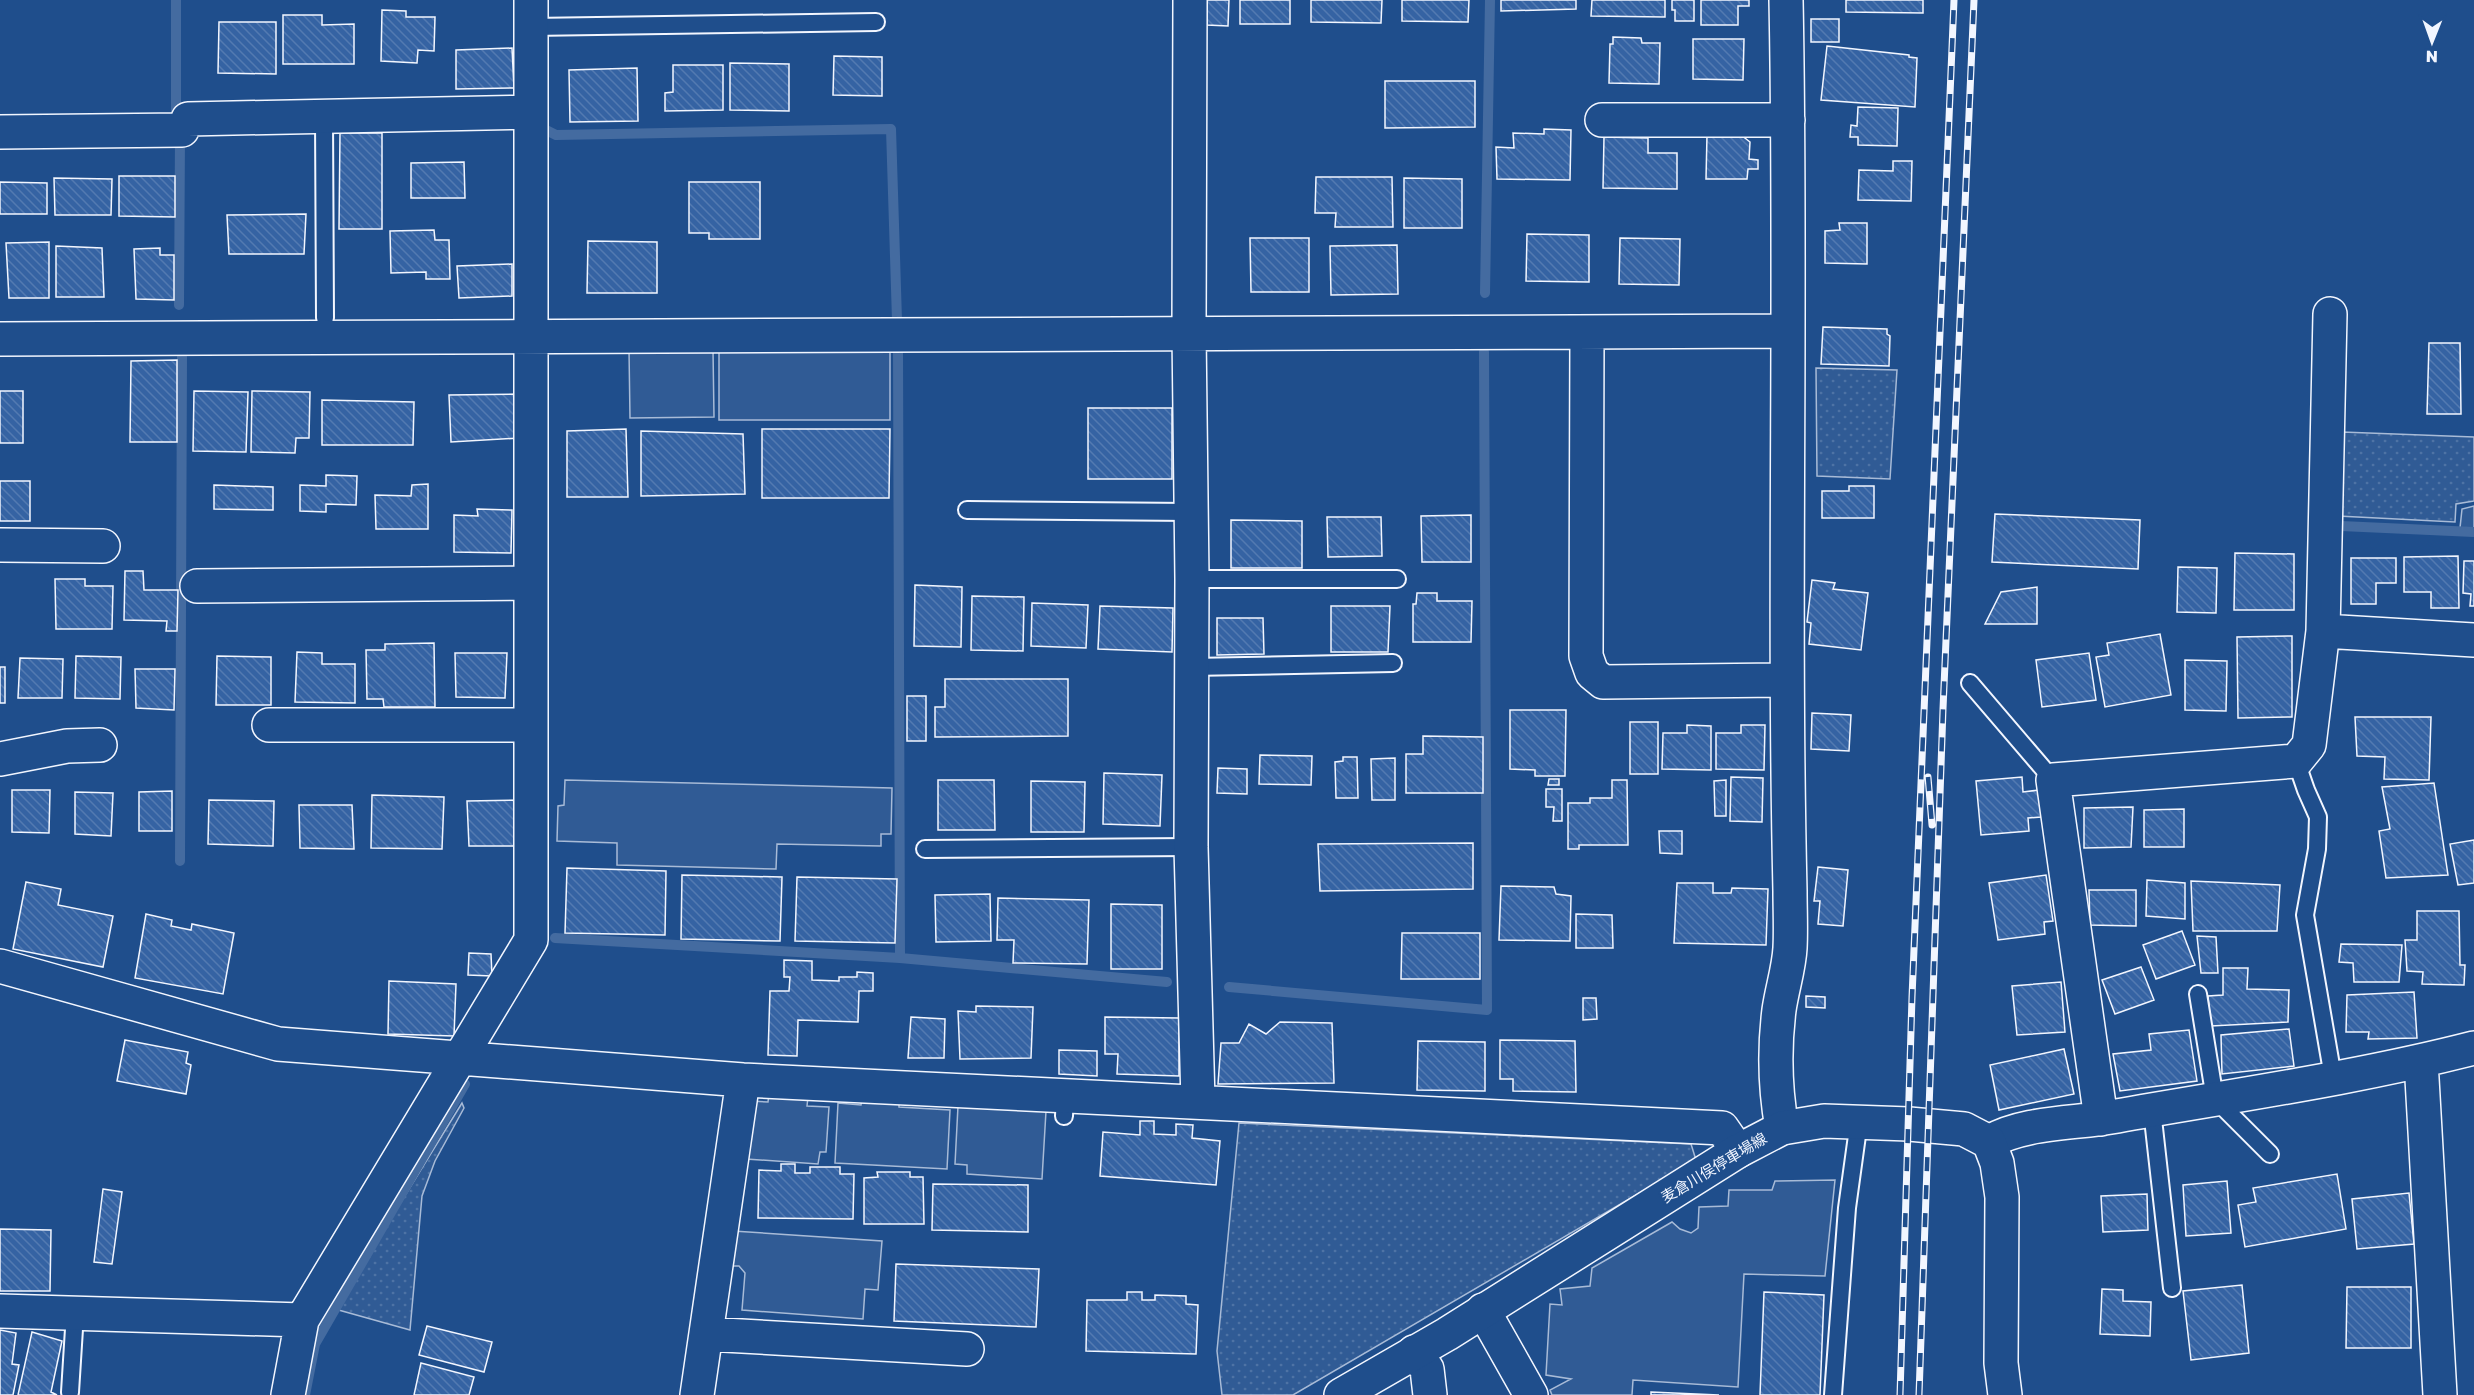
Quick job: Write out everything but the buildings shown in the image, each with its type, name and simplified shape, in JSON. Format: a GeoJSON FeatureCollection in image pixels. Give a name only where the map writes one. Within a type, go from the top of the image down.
{"type":"FeatureCollection","features":[{"type":"Feature","properties":{"kind":"street"},"geometry":{"type":"LineString","coordinates":[[1190,0],[1191,847],[1198,1101]]}},
{"type":"Feature","properties":{"kind":"street"},"geometry":{"type":"LineString","coordinates":[[1782,1128],[1776,1093],[1776,1053],[1779,1013],[1790,951],[1787,680],[1788,120],[1786,0]]}},
{"type":"Feature","properties":{"kind":"street"},"geometry":{"type":"LineString","coordinates":[[288,1395],[302,1320],[531,940],[541,827],[531,725],[531,14]]}},
{"type":"Feature","properties":{"kind":"street"},"geometry":{"type":"LineString","coordinates":[[0,132],[324,116],[531,112]]}},
{"type":"Feature","properties":{"kind":"street"},"geometry":{"type":"LineString","coordinates":[[1602,120],[1788,120]]}},
{"type":"Feature","properties":{"kind":"street"},"geometry":{"type":"LineString","coordinates":[[2101,1119],[2053,780],[2296,761],[2309,745],[2323,631],[2330,314]]}},
{"type":"Feature","properties":{"kind":"street"},"geometry":{"type":"LineString","coordinates":[[0,339],[1787,331]]}},
{"type":"Feature","properties":{"kind":"street"},"geometry":{"type":"LineString","coordinates":[[1587,332],[1586,656],[1592,673],[1603,682],[1787,680]]}},
{"type":"Feature","properties":{"kind":"street"},"geometry":{"type":"LineString","coordinates":[[0,545],[103,546]]}},
{"type":"Feature","properties":{"kind":"street"},"geometry":{"type":"LineString","coordinates":[[197,586],[531,583]]}},
{"type":"Feature","properties":{"kind":"street"},"geometry":{"type":"LineString","coordinates":[[2323,631],[2474,640]]}},
{"type":"Feature","properties":{"kind":"street"},"geometry":{"type":"LineString","coordinates":[[269,725],[531,725]]}},
{"type":"Feature","properties":{"kind":"street"},"geometry":{"type":"LineString","coordinates":[[0,759],[67,746],[100,745]]}},
{"type":"Feature","properties":{"kind":"street"},"geometry":{"type":"LineString","coordinates":[[0,966],[278,1044],[1064,1105],[1198,1101],[1722,1128],[1738,1151]]}},
{"type":"Feature","properties":{"kind":"street"},"geometry":{"type":"LineString","coordinates":[[2005,1395],[2001,1363],[2002,1197],[1997,1163],[1989,1142],[2004,1133],[2215,1099],[2421,1061],[2474,1048]]}},
{"type":"Feature","properties":{"kind":"street"},"geometry":{"type":"LineString","coordinates":[[2421,1061],[2440,1395]]}},
{"type":"Feature","properties":{"kind":"street"},"geometry":{"type":"LineString","coordinates":[[697,1395],[706,1334],[728,1243],[743,1080]]}},
{"type":"Feature","properties":{"kind":"street","name":"麦倉川俣停車場線"},"geometry":{"type":"LineString","coordinates":[[1341,1395],[1483,1310],[1738,1151],[1782,1128],[1824,1121],[1859,1121],[1964,1129],[1989,1142]]}},
{"type":"Feature","properties":{"kind":"street"},"geometry":{"type":"LineString","coordinates":[[1483,1310],[1531,1395]]}},
{"type":"Feature","properties":{"kind":"street"},"geometry":{"type":"LineString","coordinates":[[0,1311],[302,1320]]}},
{"type":"Feature","properties":{"kind":"street"},"geometry":{"type":"LineString","coordinates":[[706,1334],[967,1349]]}},
{"type":"Feature","properties":{"kind":"street"},"geometry":{"type":"LineString","coordinates":[[1414,1352],[1426,1369],[1430,1395]]}},
{"type":"Feature","properties":{"kind":"lane"},"geometry":{"type":"LineString","coordinates":[[531,14],[876,22]]}},
{"type":"Feature","properties":{"kind":"lane"},"geometry":{"type":"LineString","coordinates":[[324,116],[325,318]]}},
{"type":"Feature","properties":{"kind":"lane"},"geometry":{"type":"LineString","coordinates":[[967,510],[1191,512]]}},
{"type":"Feature","properties":{"kind":"lane"},"geometry":{"type":"LineString","coordinates":[[1192,579],[1397,579]]}},
{"type":"Feature","properties":{"kind":"lane"},"geometry":{"type":"LineString","coordinates":[[1191,667],[1393,663]]}},
{"type":"Feature","properties":{"kind":"lane"},"geometry":{"type":"LineString","coordinates":[[1970,683],[2053,780]]}},
{"type":"Feature","properties":{"kind":"lane"},"geometry":{"type":"LineString","coordinates":[[2296,761],[2318,817],[2317,849],[2305,915],[2333,1077]]}},
{"type":"Feature","properties":{"kind":"lane"},"geometry":{"type":"LineString","coordinates":[[925,849],[1191,847]]}},
{"type":"Feature","properties":{"kind":"lane"},"geometry":{"type":"LineString","coordinates":[[2198,994],[2215,1099],[2270,1154]]}},
{"type":"Feature","properties":{"kind":"lane"},"geometry":{"type":"LineString","coordinates":[[2151,1110],[2172,1288]]}},
{"type":"Feature","properties":{"kind":"lane"},"geometry":{"type":"LineString","coordinates":[[1833,1395],[1847,1208],[1859,1121]]}},
{"type":"Feature","properties":{"kind":"lane"},"geometry":{"type":"LineString","coordinates":[[70,1392],[75,1313]]}},
{"type":"Feature","properties":{"kind":"green space"},"geometry":{"type":"Polygon","coordinates":[[[1816,368],[1897,370],[1890,479],[1817,476],[1816,368]]]}},
{"type":"Feature","properties":{"kind":"green space"},"geometry":{"type":"Polygon","coordinates":[[[2342,432],[2474,437],[2474,501],[2456,504],[2455,522],[2338,516],[2342,432]]]}},
{"type":"Feature","properties":{"kind":"green space"},"geometry":{"type":"Polygon","coordinates":[[[2474,506],[2474,528],[2460,528],[2462,509],[2474,506]]]}},
{"type":"Feature","properties":{"kind":"green space"},"geometry":{"type":"Polygon","coordinates":[[[462,1103],[464,1108],[435,1161],[422,1196],[410,1330],[335,1309],[462,1103]]]}},
{"type":"Feature","properties":{"kind":"green space"},"geometry":{"type":"Polygon","coordinates":[[[1239,1123],[1691,1144],[1696,1160],[1293,1395],[1222,1395],[1217,1351],[1239,1123]]]}},
{"type":"Feature","properties":{"kind":"shaded area"},"geometry":{"type":"Polygon","coordinates":[[[719,347],[890,348],[890,420],[719,420],[719,347]]]}},
{"type":"Feature","properties":{"kind":"shaded area"},"geometry":{"type":"Polygon","coordinates":[[[629,350],[713,350],[714,417],[630,418],[629,350]]]}},
{"type":"Feature","properties":{"kind":"shaded area"},"geometry":{"type":"Polygon","coordinates":[[[565,780],[892,788],[891,834],[881,834],[881,846],[777,844],[776,869],[617,865],[617,843],[557,841],[558,806],[564,805],[565,780]]]}},
{"type":"Feature","properties":{"kind":"shaded area"},"geometry":{"type":"Polygon","coordinates":[[[769,1094],[808,1097],[807,1106],[829,1107],[826,1152],[820,1152],[818,1164],[746,1159],[750,1101],[768,1102],[769,1094]]]}},
{"type":"Feature","properties":{"kind":"shaded area"},"geometry":{"type":"Polygon","coordinates":[[[862,1099],[899,1101],[899,1107],[950,1110],[947,1169],[835,1163],[838,1103],[861,1105],[862,1099]]]}},
{"type":"Feature","properties":{"kind":"shaded area"},"geometry":{"type":"Polygon","coordinates":[[[958,1106],[1046,1111],[1042,1179],[967,1174],[967,1165],[955,1164],[958,1106]]]}},
{"type":"Feature","properties":{"kind":"shaded area"},"geometry":{"type":"Polygon","coordinates":[[[1835,1180],[1825,1276],[1744,1274],[1738,1387],[1633,1380],[1632,1395],[1552,1395],[1550,1390],[1571,1379],[1546,1375],[1550,1304],[1562,1305],[1560,1289],[1590,1286],[1592,1268],[1672,1222],[1680,1229],[1691,1233],[1698,1228],[1699,1207],[1728,1206],[1729,1190],[1772,1190],[1775,1181],[1835,1180]]]}},
{"type":"Feature","properties":{"kind":"shaded area"},"geometry":{"type":"Polygon","coordinates":[[[733,1231],[882,1241],[878,1290],[865,1289],[863,1319],[742,1310],[745,1273],[739,1266],[731,1266],[733,1231]]]}},
{"type":"Feature","properties":{"kind":"waterway"},"geometry":{"type":"LineString","coordinates":[[176,0],[176,111]]}},
{"type":"Feature","properties":{"kind":"waterway"},"geometry":{"type":"LineString","coordinates":[[1485,293],[1490,0]]}},
{"type":"Feature","properties":{"kind":"waterway"},"geometry":{"type":"LineString","coordinates":[[546,130],[556,135],[891,129],[898,352],[900,958]]}},
{"type":"Feature","properties":{"kind":"waterway"},"geometry":{"type":"LineString","coordinates":[[179,305],[180,135]]}},
{"type":"Feature","properties":{"kind":"waterway"},"geometry":{"type":"LineString","coordinates":[[1229,987],[1487,1010],[1484,352]]}},
{"type":"Feature","properties":{"kind":"waterway"},"geometry":{"type":"LineString","coordinates":[[180,861],[182,357]]}},
{"type":"Feature","properties":{"kind":"waterway"},"geometry":{"type":"LineString","coordinates":[[2341,526],[2474,532]]}},
{"type":"Feature","properties":{"kind":"waterway"},"geometry":{"type":"LineString","coordinates":[[555,938],[900,958],[1167,982]]}},
{"type":"Feature","properties":{"kind":"waterway"},"geometry":{"type":"LineString","coordinates":[[305,1395],[315,1344],[465,1084]]}},
{"type":"Feature","properties":{"kind":"railway"},"geometry":{"type":"LineString","coordinates":[[1900,1395],[1912,997],[1954,0]]}},
{"type":"Feature","properties":{"kind":"railway"},"geometry":{"type":"LineString","coordinates":[[1919,1395],[1943,709],[1974,0]]}},
{"type":"Feature","properties":{"kind":"railway"},"geometry":{"type":"LineString","coordinates":[[1928,777],[1932,825]]}}]}
